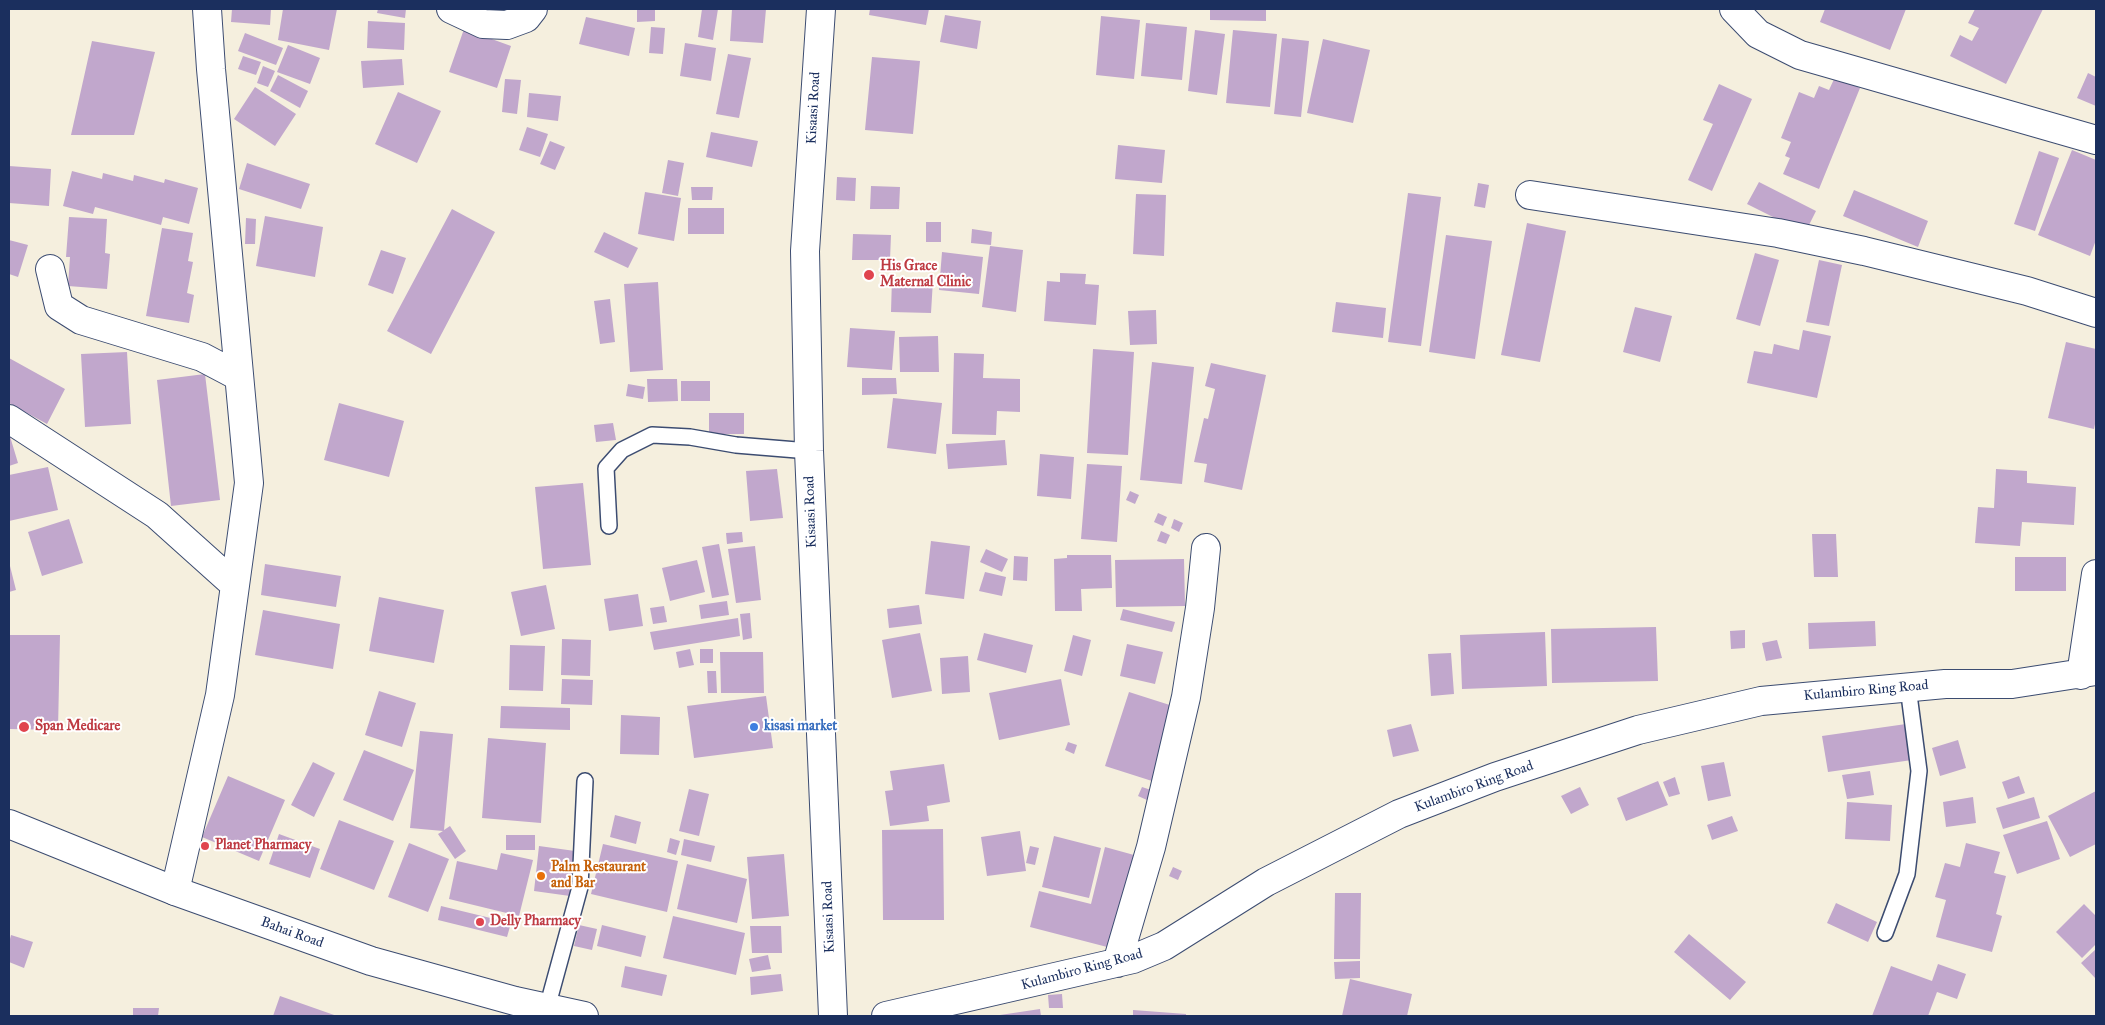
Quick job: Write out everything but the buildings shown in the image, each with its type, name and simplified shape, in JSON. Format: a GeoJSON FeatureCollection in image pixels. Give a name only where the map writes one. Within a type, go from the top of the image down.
{"type":"FeatureCollection","features":[{"type":"Feature","properties":{"kind":"street"},"geometry":{"type":"LineString","coordinates":[[175,891],[220,695],[249,483],[238,376],[207,9]]}},
{"type":"Feature","properties":{"kind":"street"},"geometry":{"type":"LineString","coordinates":[[451,9],[483,24],[507,25],[526,18],[533,9]]}},
{"type":"Feature","properties":{"kind":"street","name":"Kisaasi Road"},"geometry":{"type":"LineString","coordinates":[[821,9],[805,251],[809,451],[833,1016]]}},
{"type":"Feature","properties":{"kind":"street"},"geometry":{"type":"LineString","coordinates":[[1734,9],[1758,34],[1800,55],[2096,140]]}},
{"type":"Feature","properties":{"kind":"street"},"geometry":{"type":"LineString","coordinates":[[1530,195],[1788,235],[1864,251],[2027,292],[2096,313]]}},
{"type":"Feature","properties":{"kind":"street"},"geometry":{"type":"LineString","coordinates":[[50,269],[59,306],[81,320],[202,357],[238,376]]}},
{"type":"Feature","properties":{"kind":"street"},"geometry":{"type":"LineString","coordinates":[[9,419],[157,515],[235,585]]}},
{"type":"Feature","properties":{"kind":"street"},"geometry":{"type":"LineString","coordinates":[[1117,963],[1151,847],[1186,697],[1200,608],[1206,548]]}},
{"type":"Feature","properties":{"kind":"street"},"geometry":{"type":"LineString","coordinates":[[2089,673],[2096,574]]}},
{"type":"Feature","properties":{"kind":"street","name":"Kulambiro Ring Road"},"geometry":{"type":"LineString","coordinates":[[886,1016],[1133,959],[1164,946],[1266,882],[1399,814],[1495,777],[1638,730],[1761,700],[1945,684],[2012,684],[2089,673]]}},
{"type":"Feature","properties":{"kind":"street","name":"Bahai Road"},"geometry":{"type":"LineString","coordinates":[[9,824],[175,891],[371,961],[515,1001],[584,1016]]}},
{"type":"Feature","properties":{"kind":"lane"},"geometry":{"type":"LineString","coordinates":[[609,526],[606,468],[622,450],[652,435],[690,437],[736,445],[809,451]]}},
{"type":"Feature","properties":{"kind":"lane"},"geometry":{"type":"LineString","coordinates":[[1885,933],[1907,874],[1919,772],[1908,687]]}},
{"type":"Feature","properties":{"kind":"lane"},"geometry":{"type":"LineString","coordinates":[[547,1008],[580,887],[585,781]]}},
{"type":"Feature","properties":{"kind":"place","name":"His Grace Maternal Clinic"},"geometry":{"type":"Point","coordinates":[869,275]}},
{"type":"Feature","properties":{"kind":"place","name":"Span Medicare"},"geometry":{"type":"Point","coordinates":[24,727]}},
{"type":"Feature","properties":{"kind":"place","name":"kisasi market"},"geometry":{"type":"Point","coordinates":[754,727]}},
{"type":"Feature","properties":{"kind":"place","name":"Planet Pharmacy"},"geometry":{"type":"Point","coordinates":[205,846]}},
{"type":"Feature","properties":{"kind":"place","name":"Palm Restaurant and Bar"},"geometry":{"type":"Point","coordinates":[541,876]}},
{"type":"Feature","properties":{"kind":"place","name":"Delly Pharmacy"},"geometry":{"type":"Point","coordinates":[480,922]}}]}
